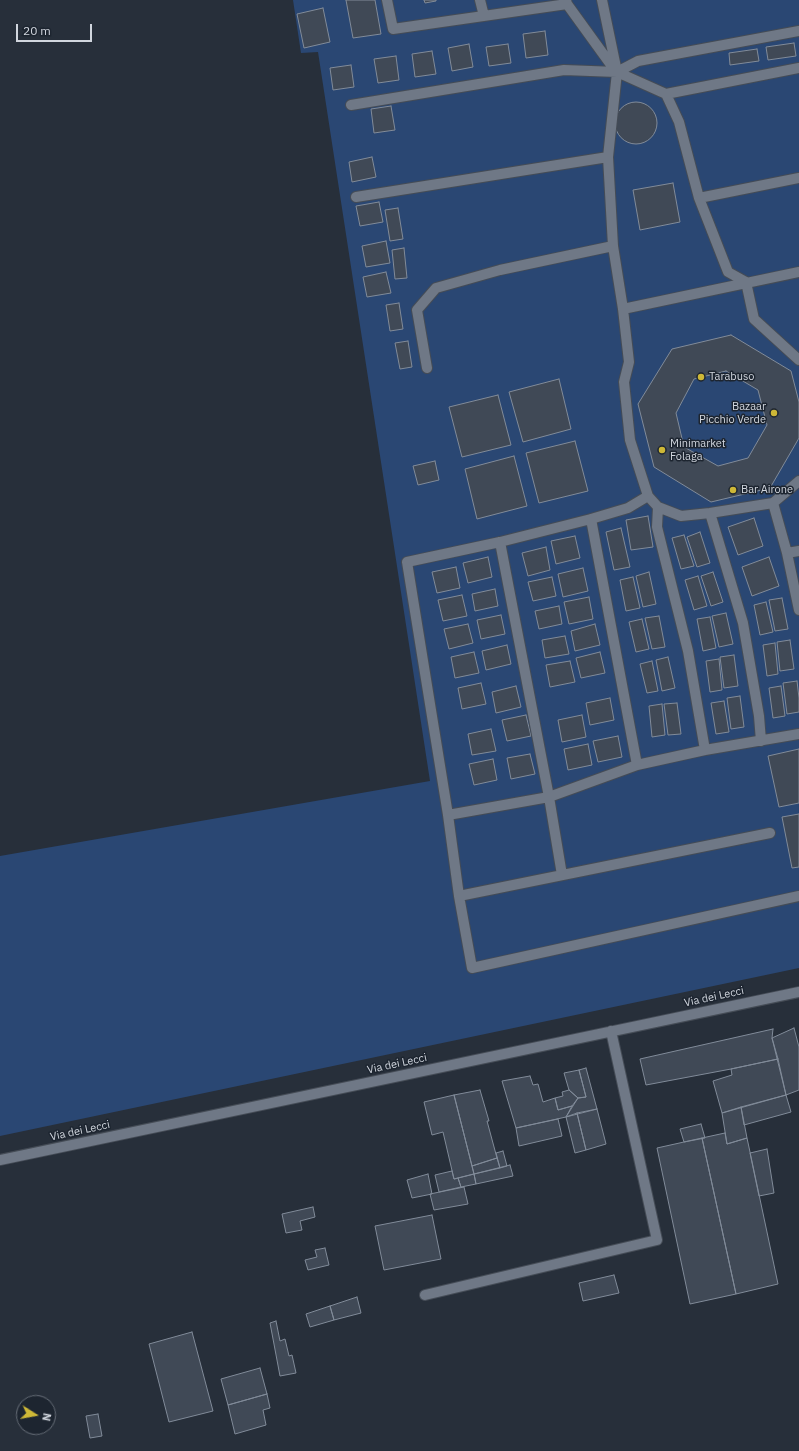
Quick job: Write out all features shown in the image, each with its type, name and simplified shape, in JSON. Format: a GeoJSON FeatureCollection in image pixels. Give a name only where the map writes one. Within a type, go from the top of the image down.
{"type":"FeatureCollection","features":[{"type":"Feature","properties":{"kind":"street"},"geometry":{"type":"LineString","coordinates":[[387,0],[393,29],[484,16],[536,4],[567,2],[617,72]]}},
{"type":"Feature","properties":{"kind":"street"},"geometry":{"type":"LineString","coordinates":[[480,0],[484,16]]}},
{"type":"Feature","properties":{"kind":"street"},"geometry":{"type":"LineString","coordinates":[[602,0],[617,72],[608,157],[613,246],[623,309],[629,362],[624,382],[630,440],[648,496],[658,507],[681,516],[774,503],[799,481]]}},
{"type":"Feature","properties":{"kind":"street"},"geometry":{"type":"LineString","coordinates":[[617,72],[638,61],[799,31]]}},
{"type":"Feature","properties":{"kind":"street"},"geometry":{"type":"LineString","coordinates":[[351,105],[564,70],[617,72],[666,94],[799,68]]}},
{"type":"Feature","properties":{"kind":"street"},"geometry":{"type":"LineString","coordinates":[[666,94],[679,122],[699,198],[728,272],[746,282],[754,319],[799,360]]}},
{"type":"Feature","properties":{"kind":"street"},"geometry":{"type":"LineString","coordinates":[[356,197],[608,157]]}},
{"type":"Feature","properties":{"kind":"street"},"geometry":{"type":"LineString","coordinates":[[699,198],[799,178]]}},
{"type":"Feature","properties":{"kind":"street"},"geometry":{"type":"LineString","coordinates":[[427,368],[416,310],[436,288],[500,270],[613,246]]}},
{"type":"Feature","properties":{"kind":"street"},"geometry":{"type":"LineString","coordinates":[[623,309],[799,272]]}},
{"type":"Feature","properties":{"kind":"street"},"geometry":{"type":"LineString","coordinates":[[648,496],[628,508],[590,519],[500,542],[407,562],[448,815],[459,896],[472,968],[799,896]]}},
{"type":"Feature","properties":{"kind":"street"},"geometry":{"type":"LineString","coordinates":[[774,503],[787,553],[799,610]]}},
{"type":"Feature","properties":{"kind":"street"},"geometry":{"type":"LineString","coordinates":[[658,507],[657,527],[688,651],[705,750]]}},
{"type":"Feature","properties":{"kind":"street"},"geometry":{"type":"LineString","coordinates":[[710,513],[743,623],[759,716],[761,741]]}},
{"type":"Feature","properties":{"kind":"street"},"geometry":{"type":"LineString","coordinates":[[590,519],[637,765]]}},
{"type":"Feature","properties":{"kind":"street"},"geometry":{"type":"LineString","coordinates":[[500,542],[549,797],[562,876]]}},
{"type":"Feature","properties":{"kind":"street"},"geometry":{"type":"LineString","coordinates":[[787,553],[799,551]]}},
{"type":"Feature","properties":{"kind":"street"},"geometry":{"type":"LineString","coordinates":[[448,815],[549,797],[637,765],[705,750],[799,734]]}},
{"type":"Feature","properties":{"kind":"street"},"geometry":{"type":"LineString","coordinates":[[459,896],[770,833]]}},
{"type":"Feature","properties":{"kind":"street","name":"Via dei Lecci"},"geometry":{"type":"LineString","coordinates":[[0,1160],[799,992]]}},
{"type":"Feature","properties":{"kind":"street"},"geometry":{"type":"LineString","coordinates":[[425,1295],[657,1240],[611,1031]]}},
{"type":"Feature","properties":{"kind":"shaded area"},"geometry":{"type":"Polygon","coordinates":[[[293,0],[799,0],[799,968],[0,1136],[0,856],[430,781],[318,52],[301,53],[293,0]]]}},
{"type":"Feature","properties":{"kind":"building"},"geometry":{"type":"Polygon","coordinates":[[[346,0],[375,0],[381,34],[353,38],[346,0]]]}},
{"type":"Feature","properties":{"kind":"building"},"geometry":{"type":"Polygon","coordinates":[[[424,0],[436,0],[436,1],[425,3],[424,0]]]}},
{"type":"Feature","properties":{"kind":"building"},"geometry":{"type":"Polygon","coordinates":[[[323,8],[330,42],[304,48],[297,14],[323,8]]]}},
{"type":"Feature","properties":{"kind":"building"},"geometry":{"type":"Polygon","coordinates":[[[545,31],[548,55],[526,58],[523,34],[545,31]]]}},
{"type":"Feature","properties":{"kind":"building"},"geometry":{"type":"Polygon","coordinates":[[[794,43],[796,56],[768,60],[766,47],[794,43]]]}},
{"type":"Feature","properties":{"kind":"building"},"geometry":{"type":"Polygon","coordinates":[[[469,44],[473,67],[452,71],[448,48],[469,44]]]}},
{"type":"Feature","properties":{"kind":"building"},"geometry":{"type":"Polygon","coordinates":[[[508,44],[511,63],[489,66],[486,47],[508,44]]]}},
{"type":"Feature","properties":{"kind":"building"},"geometry":{"type":"Polygon","coordinates":[[[757,49],[759,61],[730,65],[729,53],[757,49]]]}},
{"type":"Feature","properties":{"kind":"building"},"geometry":{"type":"Polygon","coordinates":[[[432,51],[436,74],[415,77],[412,54],[432,51]]]}},
{"type":"Feature","properties":{"kind":"building"},"geometry":{"type":"Polygon","coordinates":[[[396,56],[399,80],[378,83],[374,59],[396,56]]]}},
{"type":"Feature","properties":{"kind":"building"},"geometry":{"type":"Polygon","coordinates":[[[351,65],[354,87],[333,90],[330,68],[351,65]]]}},
{"type":"Feature","properties":{"kind":"building"},"geometry":{"type":"Polygon","coordinates":[[[636,102],[651,108],[657,123],[651,138],[636,144],[621,138],[615,123],[621,108],[636,102]]]}},
{"type":"Feature","properties":{"kind":"building"},"geometry":{"type":"Polygon","coordinates":[[[391,106],[395,130],[374,133],[371,109],[391,106]]]}},
{"type":"Feature","properties":{"kind":"building"},"geometry":{"type":"Polygon","coordinates":[[[372,157],[376,177],[352,182],[349,162],[372,157]]]}},
{"type":"Feature","properties":{"kind":"building"},"geometry":{"type":"Polygon","coordinates":[[[673,183],[680,222],[640,230],[633,190],[673,183]]]}},
{"type":"Feature","properties":{"kind":"building"},"geometry":{"type":"Polygon","coordinates":[[[379,202],[383,222],[360,226],[356,206],[379,202]]]}},
{"type":"Feature","properties":{"kind":"building"},"geometry":{"type":"Polygon","coordinates":[[[398,208],[403,239],[390,241],[385,210],[398,208]]]}},
{"type":"Feature","properties":{"kind":"building"},"geometry":{"type":"Polygon","coordinates":[[[386,241],[390,263],[366,267],[362,246],[386,241]]]}},
{"type":"Feature","properties":{"kind":"building"},"geometry":{"type":"Polygon","coordinates":[[[404,248],[407,278],[395,279],[392,250],[404,248]]]}},
{"type":"Feature","properties":{"kind":"building"},"geometry":{"type":"Polygon","coordinates":[[[386,272],[391,293],[367,297],[363,277],[386,272]]]}},
{"type":"Feature","properties":{"kind":"building"},"geometry":{"type":"Polygon","coordinates":[[[399,303],[403,329],[390,331],[386,305],[399,303]]]}},
{"type":"Feature","properties":{"kind":"building"},"geometry":{"type":"Polygon","coordinates":[[[731,335],[791,371],[799,402],[799,438],[770,488],[711,502],[654,467],[638,404],[672,349],[731,335]],[[726,371],[694,379],[676,413],[684,447],[718,466],[748,458],[767,425],[758,390],[726,371]]]}},
{"type":"Feature","properties":{"kind":"building"},"geometry":{"type":"Polygon","coordinates":[[[408,341],[412,367],[400,369],[395,343],[408,341]]]}},
{"type":"Feature","properties":{"kind":"building"},"geometry":{"type":"Polygon","coordinates":[[[559,379],[571,429],[523,442],[509,392],[559,379]]]}},
{"type":"Feature","properties":{"kind":"building"},"geometry":{"type":"Polygon","coordinates":[[[498,395],[511,445],[462,457],[449,407],[498,395]]]}},
{"type":"Feature","properties":{"kind":"building"},"geometry":{"type":"Polygon","coordinates":[[[575,441],[588,491],[539,503],[526,453],[575,441]]]}},
{"type":"Feature","properties":{"kind":"building"},"geometry":{"type":"Polygon","coordinates":[[[514,456],[527,506],[477,519],[465,469],[514,456]]]}},
{"type":"Feature","properties":{"kind":"building"},"geometry":{"type":"Polygon","coordinates":[[[435,461],[439,480],[418,485],[413,466],[435,461]]]}},
{"type":"Feature","properties":{"kind":"building"},"geometry":{"type":"Polygon","coordinates":[[[648,516],[653,547],[631,550],[626,520],[648,516]]]}},
{"type":"Feature","properties":{"kind":"building"},"geometry":{"type":"Polygon","coordinates":[[[754,518],[763,546],[738,555],[728,527],[754,518]]]}},
{"type":"Feature","properties":{"kind":"building"},"geometry":{"type":"Polygon","coordinates":[[[621,528],[630,567],[614,570],[606,532],[621,528]]]}},
{"type":"Feature","properties":{"kind":"building"},"geometry":{"type":"Polygon","coordinates":[[[700,532],[710,563],[697,567],[687,537],[700,532]]]}},
{"type":"Feature","properties":{"kind":"building"},"geometry":{"type":"Polygon","coordinates":[[[684,535],[694,566],[681,569],[672,538],[684,535]]]}},
{"type":"Feature","properties":{"kind":"building"},"geometry":{"type":"Polygon","coordinates":[[[575,536],[580,558],[556,564],[551,541],[575,536]]]}},
{"type":"Feature","properties":{"kind":"building"},"geometry":{"type":"Polygon","coordinates":[[[546,547],[550,570],[528,576],[522,553],[546,547]]]}},
{"type":"Feature","properties":{"kind":"building"},"geometry":{"type":"Polygon","coordinates":[[[488,557],[492,577],[468,583],[463,563],[488,557]]]}},
{"type":"Feature","properties":{"kind":"building"},"geometry":{"type":"Polygon","coordinates":[[[769,557],[779,586],[752,596],[742,567],[769,557]]]}},
{"type":"Feature","properties":{"kind":"building"},"geometry":{"type":"Polygon","coordinates":[[[456,567],[460,588],[437,593],[432,572],[456,567]]]}},
{"type":"Feature","properties":{"kind":"building"},"geometry":{"type":"Polygon","coordinates":[[[583,568],[588,591],[563,597],[558,574],[583,568]]]}},
{"type":"Feature","properties":{"kind":"building"},"geometry":{"type":"Polygon","coordinates":[[[649,572],[656,604],[643,607],[636,576],[649,572]]]}},
{"type":"Feature","properties":{"kind":"building"},"geometry":{"type":"Polygon","coordinates":[[[713,572],[723,602],[711,606],[701,576],[713,572]]]}},
{"type":"Feature","properties":{"kind":"building"},"geometry":{"type":"Polygon","coordinates":[[[698,576],[707,606],[694,610],[685,580],[698,576]]]}},
{"type":"Feature","properties":{"kind":"building"},"geometry":{"type":"Polygon","coordinates":[[[552,577],[556,596],[533,601],[528,582],[552,577]]]}},
{"type":"Feature","properties":{"kind":"building"},"geometry":{"type":"Polygon","coordinates":[[[633,577],[640,608],[626,611],[620,580],[633,577]]]}},
{"type":"Feature","properties":{"kind":"building"},"geometry":{"type":"Polygon","coordinates":[[[495,589],[498,606],[475,611],[472,594],[495,589]]]}},
{"type":"Feature","properties":{"kind":"building"},"geometry":{"type":"Polygon","coordinates":[[[462,595],[467,616],[443,621],[438,600],[462,595]]]}},
{"type":"Feature","properties":{"kind":"building"},"geometry":{"type":"Polygon","coordinates":[[[589,597],[593,619],[569,624],[564,602],[589,597]]]}},
{"type":"Feature","properties":{"kind":"building"},"geometry":{"type":"Polygon","coordinates":[[[782,598],[788,629],[775,631],[769,600],[782,598]]]}},
{"type":"Feature","properties":{"kind":"building"},"geometry":{"type":"Polygon","coordinates":[[[766,602],[773,632],[760,635],[754,605],[766,602]]]}},
{"type":"Feature","properties":{"kind":"building"},"geometry":{"type":"Polygon","coordinates":[[[559,606],[562,624],[539,629],[535,611],[559,606]]]}},
{"type":"Feature","properties":{"kind":"building"},"geometry":{"type":"Polygon","coordinates":[[[726,613],[733,644],[719,647],[712,616],[726,613]]]}},
{"type":"Feature","properties":{"kind":"building"},"geometry":{"type":"Polygon","coordinates":[[[501,615],[505,634],[481,639],[477,620],[501,615]]]}},
{"type":"Feature","properties":{"kind":"building"},"geometry":{"type":"Polygon","coordinates":[[[659,616],[665,647],[652,649],[645,618],[659,616]]]}},
{"type":"Feature","properties":{"kind":"building"},"geometry":{"type":"Polygon","coordinates":[[[710,617],[716,648],[703,651],[697,619],[710,617]]]}},
{"type":"Feature","properties":{"kind":"building"},"geometry":{"type":"Polygon","coordinates":[[[642,619],[649,649],[636,652],[629,622],[642,619]]]}},
{"type":"Feature","properties":{"kind":"building"},"geometry":{"type":"Polygon","coordinates":[[[468,624],[473,643],[449,649],[444,629],[468,624]]]}},
{"type":"Feature","properties":{"kind":"building"},"geometry":{"type":"Polygon","coordinates":[[[595,624],[600,645],[575,651],[571,631],[595,624]]]}},
{"type":"Feature","properties":{"kind":"building"},"geometry":{"type":"Polygon","coordinates":[[[565,636],[569,654],[545,658],[542,640],[565,636]]]}},
{"type":"Feature","properties":{"kind":"building"},"geometry":{"type":"Polygon","coordinates":[[[790,640],[794,669],[780,671],[777,642],[790,640]]]}},
{"type":"Feature","properties":{"kind":"building"},"geometry":{"type":"Polygon","coordinates":[[[775,643],[778,674],[767,676],[763,645],[775,643]]]}},
{"type":"Feature","properties":{"kind":"building"},"geometry":{"type":"Polygon","coordinates":[[[507,645],[511,664],[486,670],[482,651],[507,645]]]}},
{"type":"Feature","properties":{"kind":"building"},"geometry":{"type":"Polygon","coordinates":[[[474,652],[479,673],[455,678],[451,657],[474,652]]]}},
{"type":"Feature","properties":{"kind":"building"},"geometry":{"type":"Polygon","coordinates":[[[600,652],[605,673],[581,678],[576,658],[600,652]]]}},
{"type":"Feature","properties":{"kind":"building"},"geometry":{"type":"Polygon","coordinates":[[[734,655],[738,686],[724,688],[720,657],[734,655]]]}},
{"type":"Feature","properties":{"kind":"building"},"geometry":{"type":"Polygon","coordinates":[[[668,657],[675,688],[662,691],[656,660],[668,657]]]}},
{"type":"Feature","properties":{"kind":"building"},"geometry":{"type":"Polygon","coordinates":[[[719,659],[722,690],[710,692],[706,661],[719,659]]]}},
{"type":"Feature","properties":{"kind":"building"},"geometry":{"type":"Polygon","coordinates":[[[570,661],[575,682],[550,687],[546,665],[570,661]]]}},
{"type":"Feature","properties":{"kind":"building"},"geometry":{"type":"Polygon","coordinates":[[[652,661],[658,691],[647,693],[640,664],[652,661]]]}},
{"type":"Feature","properties":{"kind":"building"},"geometry":{"type":"Polygon","coordinates":[[[797,681],[799,712],[787,714],[783,683],[797,681]]]}},
{"type":"Feature","properties":{"kind":"building"},"geometry":{"type":"Polygon","coordinates":[[[481,683],[486,704],[462,709],[458,688],[481,683]]]}},
{"type":"Feature","properties":{"kind":"building"},"geometry":{"type":"Polygon","coordinates":[[[516,686],[521,707],[496,713],[492,692],[516,686]]]}},
{"type":"Feature","properties":{"kind":"building"},"geometry":{"type":"Polygon","coordinates":[[[781,686],[785,716],[773,718],[769,688],[781,686]]]}},
{"type":"Feature","properties":{"kind":"building"},"geometry":{"type":"Polygon","coordinates":[[[740,696],[744,727],[731,729],[727,698],[740,696]]]}},
{"type":"Feature","properties":{"kind":"building"},"geometry":{"type":"Polygon","coordinates":[[[610,698],[614,720],[590,725],[586,703],[610,698]]]}},
{"type":"Feature","properties":{"kind":"building"},"geometry":{"type":"Polygon","coordinates":[[[724,701],[729,732],[716,734],[711,703],[724,701]]]}},
{"type":"Feature","properties":{"kind":"building"},"geometry":{"type":"Polygon","coordinates":[[[677,703],[681,734],[668,735],[664,704],[677,703]]]}},
{"type":"Feature","properties":{"kind":"building"},"geometry":{"type":"Polygon","coordinates":[[[662,704],[665,735],[652,737],[649,706],[662,704]]]}},
{"type":"Feature","properties":{"kind":"building"},"geometry":{"type":"Polygon","coordinates":[[[526,715],[531,736],[507,741],[502,720],[526,715]]]}},
{"type":"Feature","properties":{"kind":"building"},"geometry":{"type":"Polygon","coordinates":[[[582,715],[586,737],[562,742],[558,720],[582,715]]]}},
{"type":"Feature","properties":{"kind":"building"},"geometry":{"type":"Polygon","coordinates":[[[491,729],[496,751],[472,755],[468,734],[491,729]]]}},
{"type":"Feature","properties":{"kind":"building"},"geometry":{"type":"Polygon","coordinates":[[[618,736],[622,757],[598,762],[593,741],[618,736]]]}},
{"type":"Feature","properties":{"kind":"building"},"geometry":{"type":"Polygon","coordinates":[[[588,744],[592,765],[568,770],[564,749],[588,744]]]}},
{"type":"Feature","properties":{"kind":"building"},"geometry":{"type":"Polygon","coordinates":[[[799,749],[799,803],[779,807],[768,756],[799,749]]]}},
{"type":"Feature","properties":{"kind":"building"},"geometry":{"type":"Polygon","coordinates":[[[530,754],[535,774],[511,779],[507,758],[530,754]]]}},
{"type":"Feature","properties":{"kind":"building"},"geometry":{"type":"Polygon","coordinates":[[[493,759],[497,780],[474,785],[469,764],[493,759]]]}},
{"type":"Feature","properties":{"kind":"building"},"geometry":{"type":"Polygon","coordinates":[[[799,814],[799,867],[792,868],[782,817],[799,814]]]}},
{"type":"Feature","properties":{"kind":"building"},"geometry":{"type":"Polygon","coordinates":[[[794,1028],[799,1047],[799,1090],[786,1095],[772,1038],[794,1028]]]}},
{"type":"Feature","properties":{"kind":"building"},"geometry":{"type":"Polygon","coordinates":[[[773,1029],[772,1038],[778,1059],[646,1085],[640,1059],[773,1029]]]}},
{"type":"Feature","properties":{"kind":"building"},"geometry":{"type":"Polygon","coordinates":[[[778,1059],[786,1095],[722,1113],[713,1081],[732,1075],[731,1069],[778,1059]]]}},
{"type":"Feature","properties":{"kind":"building"},"geometry":{"type":"Polygon","coordinates":[[[586,1068],[597,1109],[566,1117],[578,1098],[586,1097],[579,1070],[586,1068]]]}},
{"type":"Feature","properties":{"kind":"building"},"geometry":{"type":"Polygon","coordinates":[[[579,1070],[586,1097],[578,1098],[569,1090],[564,1073],[579,1070]]]}},
{"type":"Feature","properties":{"kind":"building"},"geometry":{"type":"Polygon","coordinates":[[[530,1076],[533,1085],[538,1084],[543,1102],[555,1098],[558,1110],[572,1106],[566,1117],[516,1128],[502,1081],[530,1076]]]}},
{"type":"Feature","properties":{"kind":"building"},"geometry":{"type":"Polygon","coordinates":[[[480,1090],[489,1121],[487,1121],[497,1158],[472,1166],[454,1095],[480,1090]]]}},
{"type":"Feature","properties":{"kind":"building"},"geometry":{"type":"Polygon","coordinates":[[[569,1090],[578,1098],[572,1106],[558,1110],[555,1098],[563,1096],[562,1092],[569,1090]]]}},
{"type":"Feature","properties":{"kind":"building"},"geometry":{"type":"Polygon","coordinates":[[[454,1095],[474,1174],[454,1179],[443,1132],[432,1135],[424,1102],[454,1095]]]}},
{"type":"Feature","properties":{"kind":"building"},"geometry":{"type":"Polygon","coordinates":[[[786,1095],[791,1112],[744,1125],[741,1107],[786,1095]]]}},
{"type":"Feature","properties":{"kind":"building"},"geometry":{"type":"Polygon","coordinates":[[[741,1107],[747,1138],[727,1144],[722,1113],[741,1107]]]}},
{"type":"Feature","properties":{"kind":"building"},"geometry":{"type":"Polygon","coordinates":[[[597,1109],[606,1144],[586,1150],[577,1113],[597,1109]]]}},
{"type":"Feature","properties":{"kind":"building"},"geometry":{"type":"Polygon","coordinates":[[[577,1113],[586,1150],[575,1153],[566,1117],[577,1113]]]}},
{"type":"Feature","properties":{"kind":"building"},"geometry":{"type":"Polygon","coordinates":[[[558,1119],[562,1136],[519,1146],[516,1128],[558,1119]]]}},
{"type":"Feature","properties":{"kind":"building"},"geometry":{"type":"Polygon","coordinates":[[[701,1124],[705,1138],[684,1142],[680,1129],[701,1124]]]}},
{"type":"Feature","properties":{"kind":"building"},"geometry":{"type":"Polygon","coordinates":[[[725,1133],[727,1144],[747,1138],[778,1284],[736,1294],[702,1138],[725,1133]]]}},
{"type":"Feature","properties":{"kind":"building"},"geometry":{"type":"Polygon","coordinates":[[[702,1138],[736,1294],[690,1304],[657,1148],[702,1138]]]}},
{"type":"Feature","properties":{"kind":"building"},"geometry":{"type":"Polygon","coordinates":[[[767,1149],[774,1193],[759,1196],[750,1153],[767,1149]]]}},
{"type":"Feature","properties":{"kind":"building"},"geometry":{"type":"Polygon","coordinates":[[[503,1151],[507,1166],[500,1168],[496,1153],[503,1151]]]}},
{"type":"Feature","properties":{"kind":"building"},"geometry":{"type":"Polygon","coordinates":[[[497,1158],[500,1168],[474,1174],[472,1166],[497,1158]]]}},
{"type":"Feature","properties":{"kind":"building"},"geometry":{"type":"Polygon","coordinates":[[[510,1165],[513,1176],[476,1184],[474,1174],[510,1165]]]}},
{"type":"Feature","properties":{"kind":"building"},"geometry":{"type":"Polygon","coordinates":[[[452,1171],[454,1179],[458,1178],[461,1187],[439,1192],[435,1175],[452,1171]]]}},
{"type":"Feature","properties":{"kind":"building"},"geometry":{"type":"Polygon","coordinates":[[[428,1174],[432,1194],[412,1198],[407,1180],[428,1174]]]}},
{"type":"Feature","properties":{"kind":"building"},"geometry":{"type":"Polygon","coordinates":[[[474,1174],[476,1184],[461,1187],[458,1178],[474,1174]]]}},
{"type":"Feature","properties":{"kind":"building"},"geometry":{"type":"Polygon","coordinates":[[[464,1187],[468,1204],[434,1210],[430,1194],[464,1187]]]}},
{"type":"Feature","properties":{"kind":"building"},"geometry":{"type":"Polygon","coordinates":[[[313,1207],[315,1217],[300,1221],[302,1230],[286,1233],[282,1214],[313,1207]]]}},
{"type":"Feature","properties":{"kind":"building"},"geometry":{"type":"Polygon","coordinates":[[[432,1215],[441,1259],[384,1270],[375,1226],[432,1215]]]}},
{"type":"Feature","properties":{"kind":"building"},"geometry":{"type":"Polygon","coordinates":[[[325,1248],[329,1265],[308,1270],[305,1260],[317,1257],[315,1250],[325,1248]]]}},
{"type":"Feature","properties":{"kind":"building"},"geometry":{"type":"Polygon","coordinates":[[[614,1275],[619,1293],[583,1301],[579,1283],[614,1275]]]}},
{"type":"Feature","properties":{"kind":"building"},"geometry":{"type":"Polygon","coordinates":[[[357,1297],[361,1313],[334,1320],[330,1306],[357,1297]]]}},
{"type":"Feature","properties":{"kind":"building"},"geometry":{"type":"Polygon","coordinates":[[[330,1306],[334,1320],[310,1327],[306,1314],[330,1306]]]}},
{"type":"Feature","properties":{"kind":"building"},"geometry":{"type":"Polygon","coordinates":[[[276,1321],[280,1341],[285,1339],[289,1356],[292,1355],[296,1373],[280,1376],[270,1323],[276,1321]]]}},
{"type":"Feature","properties":{"kind":"building"},"geometry":{"type":"Polygon","coordinates":[[[192,1332],[213,1411],[169,1422],[149,1344],[192,1332]]]}},
{"type":"Feature","properties":{"kind":"building"},"geometry":{"type":"Polygon","coordinates":[[[260,1368],[267,1394],[228,1405],[221,1379],[260,1368]]]}},
{"type":"Feature","properties":{"kind":"building"},"geometry":{"type":"Polygon","coordinates":[[[267,1394],[270,1408],[263,1410],[266,1425],[235,1434],[228,1405],[267,1394]]]}},
{"type":"Feature","properties":{"kind":"building"},"geometry":{"type":"Polygon","coordinates":[[[98,1414],[102,1436],[90,1438],[86,1416],[98,1414]]]}},
{"type":"Feature","properties":{"kind":"place","name":"Tarabuso"},"geometry":{"type":"Point","coordinates":[701,377]}},
{"type":"Feature","properties":{"kind":"place","name":"Bazaar Picchio Verde"},"geometry":{"type":"Point","coordinates":[774,413]}},
{"type":"Feature","properties":{"kind":"place","name":"Minimarket Folaga"},"geometry":{"type":"Point","coordinates":[662,450]}},
{"type":"Feature","properties":{"kind":"place","name":"Bar Airone"},"geometry":{"type":"Point","coordinates":[733,490]}}]}
